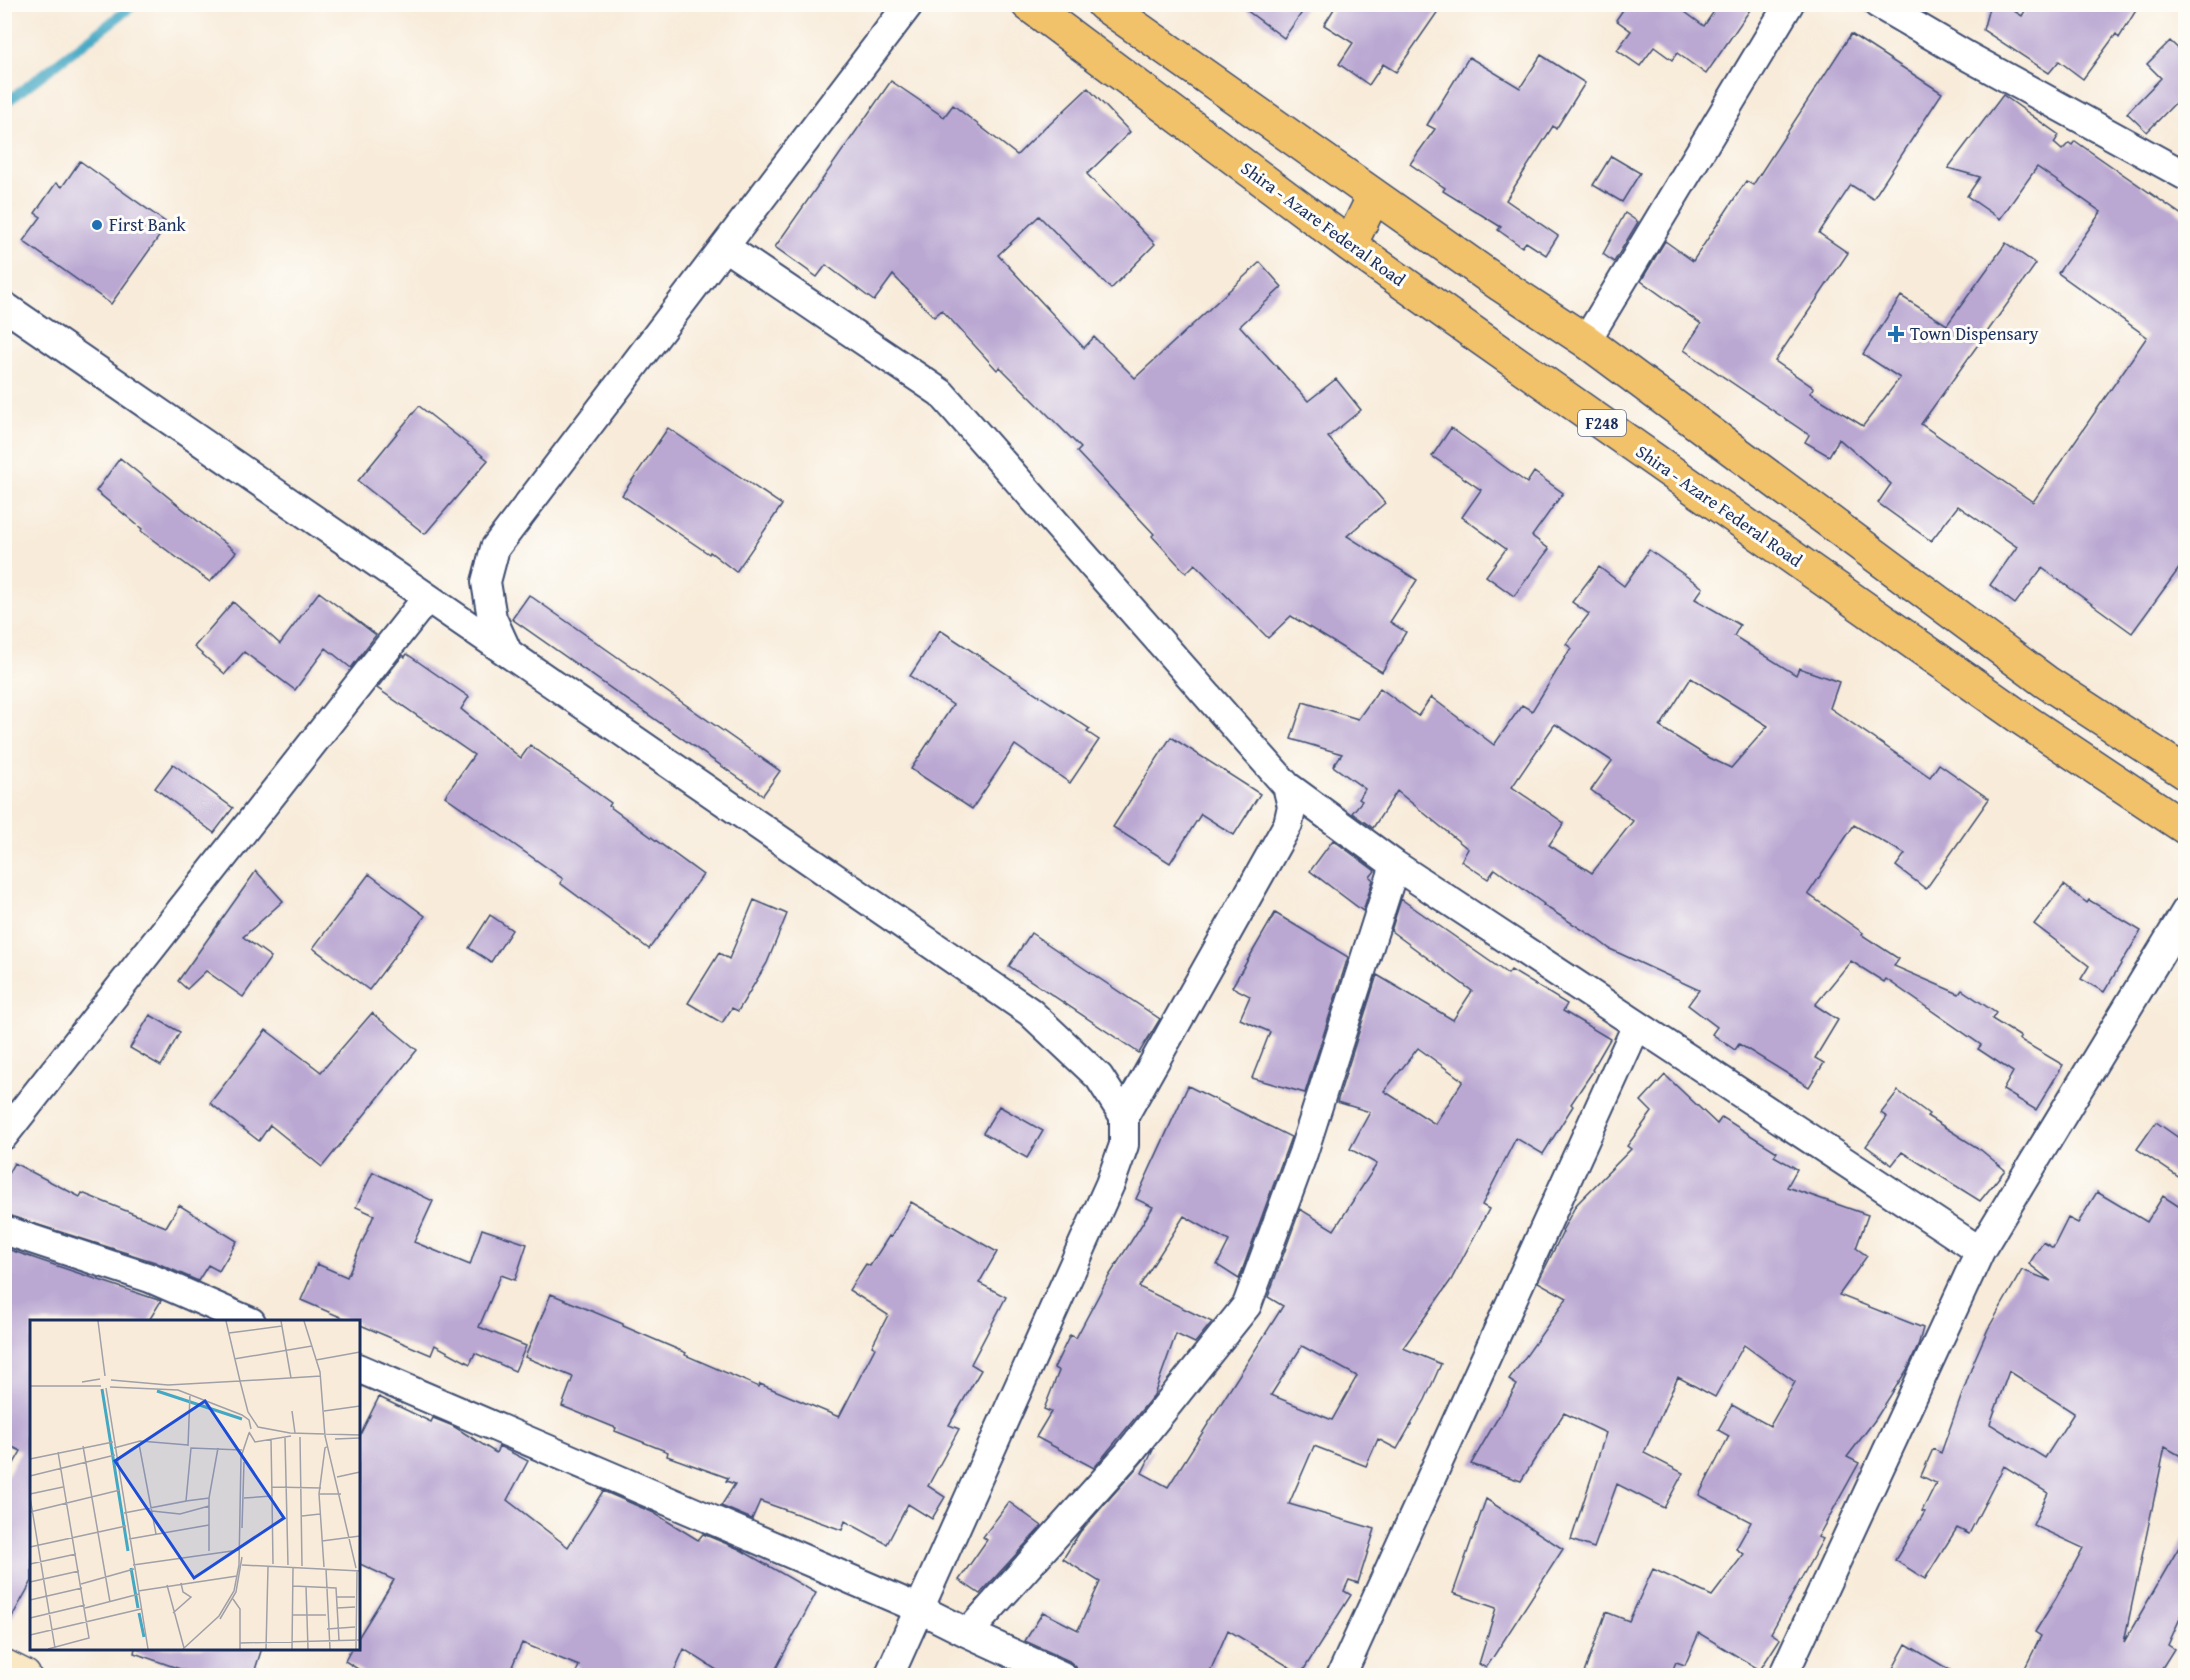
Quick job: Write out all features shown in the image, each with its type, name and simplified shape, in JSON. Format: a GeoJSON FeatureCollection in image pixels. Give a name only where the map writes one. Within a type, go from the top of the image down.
{"type":"FeatureCollection","features":[{"type":"Feature","properties":{"kind":"main road","name":"Shira - Azare Federal Road"},"geometry":{"type":"LineString","coordinates":[[1028,4],[1350,245],[2018,716],[2186,828]]}},
{"type":"Feature","properties":{"kind":"main road"},"geometry":{"type":"LineString","coordinates":[[1103,4],[1501,285],[1586,341],[2046,682],[2186,773]]}},
{"type":"Feature","properties":{"kind":"main road"},"geometry":{"type":"LineString","coordinates":[[1350,245],[1374,196]]}},
{"type":"Feature","properties":{"kind":"street"},"geometry":{"type":"LineString","coordinates":[[508,653],[492,618],[486,582],[495,548],[909,4]]}},
{"type":"Feature","properties":{"kind":"street"},"geometry":{"type":"LineString","coordinates":[[1586,341],[1789,4]]}},
{"type":"Feature","properties":{"kind":"street"},"geometry":{"type":"LineString","coordinates":[[1878,4],[1967,56],[2186,176]]}},
{"type":"Feature","properties":{"kind":"street"},"geometry":{"type":"LineString","coordinates":[[725,247],[941,393],[1287,786],[1395,865],[1980,1251]]}},
{"type":"Feature","properties":{"kind":"street"},"geometry":{"type":"LineString","coordinates":[[4,306],[1030,1012],[1099,1077],[1124,1116]]}},
{"type":"Feature","properties":{"kind":"street"},"geometry":{"type":"LineString","coordinates":[[4,1135],[426,598]]}},
{"type":"Feature","properties":{"kind":"street"},"geometry":{"type":"LineString","coordinates":[[889,1676],[1110,1184],[1124,1145],[1124,1116],[1288,824],[1292,806],[1287,786]]}},
{"type":"Feature","properties":{"kind":"street"},"geometry":{"type":"LineString","coordinates":[[968,1633],[1128,1454],[1247,1305],[1303,1153],[1395,865]]}},
{"type":"Feature","properties":{"kind":"street"},"geometry":{"type":"LineString","coordinates":[[1783,1676],[1980,1251],[2186,911]]}},
{"type":"Feature","properties":{"kind":"street"},"geometry":{"type":"LineString","coordinates":[[1341,1676],[1637,1025]]}},
{"type":"Feature","properties":{"kind":"street"},"geometry":{"type":"LineString","coordinates":[[4,1230],[150,1278],[246,1320]]}},
{"type":"Feature","properties":{"kind":"street"},"geometry":{"type":"LineString","coordinates":[[360,1369],[920,1609],[1062,1676]]}},
{"type":"Feature","properties":{"kind":"street"},"geometry":{"type":"LineString","coordinates":[[4,1666],[24,1676]]}},
{"type":"Feature","properties":{"kind":"building"},"geometry":{"type":"Polygon","coordinates":[[[1238,4],[1308,4],[1284,38],[1238,4]]]}},
{"type":"Feature","properties":{"kind":"building"},"geometry":{"type":"Polygon","coordinates":[[[1337,4],[1443,4],[1396,72],[1383,64],[1369,85],[1339,64],[1353,43],[1324,25],[1337,4]]]}},
{"type":"Feature","properties":{"kind":"building"},"geometry":{"type":"Polygon","coordinates":[[[1627,4],[1674,4],[1704,26],[1719,4],[1754,4],[1706,74],[1677,53],[1672,60],[1654,47],[1640,66],[1617,50],[1631,31],[1616,20],[1627,4]]]}},
{"type":"Feature","properties":{"kind":"building"},"geometry":{"type":"Polygon","coordinates":[[[1990,4],[2003,4],[2022,16],[2029,4],[2140,4],[2119,38],[2116,34],[2083,79],[2059,61],[2049,73],[1983,30],[1990,4]]]}},
{"type":"Feature","properties":{"kind":"building"},"geometry":{"type":"Polygon","coordinates":[[[1851,34],[1942,93],[1873,199],[1851,185],[1819,233],[1848,253],[1775,361],[1814,388],[1810,393],[1863,426],[1900,378],[1863,354],[1901,296],[1947,325],[2006,243],[2036,264],[1921,424],[2033,502],[2147,337],[2058,273],[2101,212],[2037,167],[2000,219],[1967,196],[1980,177],[1948,168],[2003,95],[2059,135],[2054,143],[2062,150],[2075,141],[2186,218],[2186,559],[2132,633],[2042,568],[2015,604],[1990,585],[2017,547],[1958,506],[1931,541],[1878,503],[1891,484],[1839,439],[1829,456],[1805,442],[1809,435],[1684,350],[1701,324],[1641,281],[1665,241],[1693,261],[1746,181],[1753,185],[1851,34]]]}},
{"type":"Feature","properties":{"kind":"building"},"geometry":{"type":"Polygon","coordinates":[[[2170,41],[2184,54],[2186,53],[2186,101],[2181,97],[2147,132],[2127,113],[2161,78],[2147,64],[2170,41]]]}},
{"type":"Feature","properties":{"kind":"building"},"geometry":{"type":"Polygon","coordinates":[[[1541,55],[1585,83],[1556,129],[1553,126],[1506,200],[1558,236],[1546,255],[1526,242],[1522,247],[1498,230],[1501,227],[1443,191],[1445,188],[1410,164],[1435,129],[1427,125],[1469,57],[1520,88],[1541,55]]]}},
{"type":"Feature","properties":{"kind":"building"},"geometry":{"type":"Polygon","coordinates":[[[891,81],[944,117],[953,105],[1017,155],[1088,88],[1130,132],[1087,174],[1155,244],[1111,289],[1039,216],[998,255],[1084,348],[1094,337],[1135,378],[1260,262],[1282,287],[1240,326],[1308,401],[1336,379],[1361,410],[1328,437],[1385,503],[1347,536],[1417,580],[1390,622],[1406,632],[1382,672],[1291,616],[1268,638],[1195,564],[1186,573],[1152,536],[1154,534],[1077,452],[1081,448],[1000,367],[997,370],[942,310],[934,317],[893,275],[874,301],[826,265],[817,277],[775,247],[891,81]]]}},
{"type":"Feature","properties":{"kind":"building"},"geometry":{"type":"Polygon","coordinates":[[[1611,156],[1640,173],[1622,202],[1593,185],[1611,156]]]}},
{"type":"Feature","properties":{"kind":"building"},"geometry":{"type":"Polygon","coordinates":[[[80,161],[168,224],[111,304],[23,241],[41,217],[35,213],[56,183],[62,187],[80,161]]]}},
{"type":"Feature","properties":{"kind":"building"},"geometry":{"type":"Polygon","coordinates":[[[1625,213],[1638,222],[1614,262],[1603,254],[1625,213]]]}},
{"type":"Feature","properties":{"kind":"building"},"geometry":{"type":"Polygon","coordinates":[[[419,406],[488,460],[425,534],[358,481],[419,406]]]}},
{"type":"Feature","properties":{"kind":"building"},"geometry":{"type":"Polygon","coordinates":[[[668,428],[782,505],[736,572],[710,552],[709,554],[622,495],[668,428]]]}},
{"type":"Feature","properties":{"kind":"building"},"geometry":{"type":"Polygon","coordinates":[[[1451,428],[1527,483],[1534,472],[1563,493],[1532,536],[1549,549],[1514,596],[1486,576],[1506,549],[1462,517],[1481,490],[1432,456],[1451,428]]]}},
{"type":"Feature","properties":{"kind":"building"},"geometry":{"type":"Polygon","coordinates":[[[120,458],[236,552],[210,582],[141,531],[142,529],[96,491],[120,458]]]}},
{"type":"Feature","properties":{"kind":"building"},"geometry":{"type":"Polygon","coordinates":[[[1649,550],[1703,588],[1695,599],[1740,625],[1734,636],[1796,675],[1799,668],[1839,682],[1830,708],[1930,777],[1939,764],[1989,799],[1926,889],[1896,866],[1905,854],[1854,825],[1808,894],[1863,933],[1862,935],[1899,959],[1894,966],[1959,994],[1962,990],[1996,1013],[1992,1019],[2021,1037],[2019,1039],[2063,1065],[2036,1110],[2003,1090],[2013,1072],[1978,1049],[1981,1045],[1886,979],[1884,982],[1851,961],[1815,1005],[1838,1020],[1815,1058],[1824,1063],[1809,1087],[1739,1044],[1735,1050],[1712,1034],[1717,1027],[1688,1005],[1699,990],[1610,949],[1543,905],[1495,869],[1488,879],[1461,861],[1468,849],[1397,791],[1373,828],[1352,813],[1362,801],[1359,799],[1365,789],[1333,766],[1342,754],[1291,739],[1303,702],[1358,719],[1380,688],[1418,716],[1431,697],[1494,745],[1522,705],[1532,711],[1571,648],[1566,644],[1589,614],[1572,602],[1599,567],[1624,586],[1649,550]],[[1691,678],[1660,727],[1710,758],[1731,768],[1768,726],[1691,678]],[[1555,724],[1512,787],[1564,823],[1549,845],[1592,873],[1633,821],[1591,790],[1612,761],[1555,724]]]}},
{"type":"Feature","properties":{"kind":"building"},"geometry":{"type":"Polygon","coordinates":[[[319,592],[376,635],[351,668],[326,648],[295,690],[244,652],[225,674],[194,647],[233,602],[280,644],[319,592]]]}},
{"type":"Feature","properties":{"kind":"building"},"geometry":{"type":"Polygon","coordinates":[[[529,595],[780,771],[763,795],[512,619],[529,595]]]}},
{"type":"Feature","properties":{"kind":"building"},"geometry":{"type":"Polygon","coordinates":[[[940,630],[1090,729],[1087,732],[1099,740],[1070,783],[1015,745],[972,809],[911,769],[953,705],[910,676],[940,630]]]}},
{"type":"Feature","properties":{"kind":"building"},"geometry":{"type":"Polygon","coordinates":[[[407,654],[469,697],[461,709],[521,758],[530,745],[611,803],[609,806],[703,875],[649,949],[560,883],[563,879],[445,796],[474,755],[377,688],[403,655],[405,657],[407,654]]]}},
{"type":"Feature","properties":{"kind":"building"},"geometry":{"type":"Polygon","coordinates":[[[1171,737],[1260,794],[1234,835],[1201,814],[1170,863],[1113,827],[1171,737]]]}},
{"type":"Feature","properties":{"kind":"building"},"geometry":{"type":"Polygon","coordinates":[[[173,764],[233,808],[214,833],[155,788],[173,764]]]}},
{"type":"Feature","properties":{"kind":"building"},"geometry":{"type":"Polygon","coordinates":[[[1333,840],[1375,871],[1370,877],[1373,880],[1363,911],[1310,871],[1333,840]]]}},
{"type":"Feature","properties":{"kind":"building"},"geometry":{"type":"Polygon","coordinates":[[[256,871],[283,901],[243,937],[271,957],[243,997],[206,971],[187,989],[178,981],[256,871]]]}},
{"type":"Feature","properties":{"kind":"building"},"geometry":{"type":"Polygon","coordinates":[[[369,874],[425,916],[369,990],[313,948],[369,874]]]}},
{"type":"Feature","properties":{"kind":"building"},"geometry":{"type":"Polygon","coordinates":[[[2064,885],[2087,903],[2089,900],[2141,931],[2104,992],[2081,979],[2089,966],[2034,924],[2064,885]]]}},
{"type":"Feature","properties":{"kind":"building"},"geometry":{"type":"Polygon","coordinates":[[[1401,899],[1508,974],[1511,970],[1567,1004],[1563,1011],[1610,1039],[1543,1154],[1516,1138],[1482,1205],[1489,1209],[1451,1280],[1403,1348],[1441,1364],[1425,1400],[1397,1449],[1378,1439],[1366,1466],[1314,1446],[1289,1504],[1375,1529],[1358,1583],[1349,1580],[1344,1591],[1351,1595],[1301,1674],[1228,1630],[1208,1676],[1078,1676],[1076,1667],[1069,1661],[1025,1641],[1043,1612],[1078,1630],[1100,1582],[1063,1559],[1080,1532],[1154,1448],[1142,1473],[1168,1487],[1283,1306],[1268,1297],[1300,1209],[1334,1230],[1377,1164],[1350,1149],[1370,1112],[1337,1102],[1377,975],[1453,1020],[1472,991],[1391,931],[1401,899]],[[1418,1048],[1384,1091],[1435,1124],[1463,1081],[1418,1048]],[[1302,1346],[1271,1395],[1332,1420],[1357,1376],[1302,1346]]]}},
{"type":"Feature","properties":{"kind":"building"},"geometry":{"type":"Polygon","coordinates":[[[754,900],[787,914],[767,963],[738,1011],[732,1008],[722,1023],[688,1003],[719,953],[729,959],[754,900]]]}},
{"type":"Feature","properties":{"kind":"building"},"geometry":{"type":"Polygon","coordinates":[[[1275,913],[1348,957],[1305,1093],[1252,1078],[1270,1032],[1240,1019],[1250,996],[1232,987],[1275,913]]]}},
{"type":"Feature","properties":{"kind":"building"},"geometry":{"type":"Polygon","coordinates":[[[490,915],[512,930],[491,962],[469,948],[490,915]]]}},
{"type":"Feature","properties":{"kind":"building"},"geometry":{"type":"Polygon","coordinates":[[[1031,933],[1160,1019],[1139,1053],[1009,966],[1031,933]]]}},
{"type":"Feature","properties":{"kind":"building"},"geometry":{"type":"Polygon","coordinates":[[[372,1013],[417,1050],[322,1167],[270,1125],[259,1141],[210,1103],[266,1030],[321,1072],[372,1013]]]}},
{"type":"Feature","properties":{"kind":"building"},"geometry":{"type":"Polygon","coordinates":[[[150,1015],[180,1032],[161,1066],[130,1048],[150,1015]]]}},
{"type":"Feature","properties":{"kind":"building"},"geometry":{"type":"Polygon","coordinates":[[[1665,1075],[1717,1124],[1722,1117],[1777,1152],[1774,1156],[1797,1169],[1787,1187],[1868,1215],[1856,1248],[1867,1256],[1839,1295],[1923,1328],[1908,1368],[1875,1420],[1847,1457],[1859,1463],[1818,1537],[1823,1539],[1771,1633],[1780,1639],[1760,1670],[1699,1633],[1685,1665],[1676,1662],[1670,1676],[1583,1676],[1606,1612],[1629,1621],[1653,1569],[1712,1596],[1744,1554],[1736,1549],[1751,1522],[1699,1495],[1729,1436],[1718,1430],[1732,1405],[1770,1426],[1795,1382],[1744,1345],[1715,1397],[1678,1377],[1644,1453],[1683,1473],[1664,1508],[1617,1484],[1594,1548],[1571,1540],[1606,1433],[1564,1413],[1521,1481],[1471,1464],[1517,1385],[1509,1380],[1567,1298],[1538,1282],[1562,1231],[1576,1205],[1631,1149],[1627,1146],[1652,1112],[1641,1101],[1665,1075]]]}},
{"type":"Feature","properties":{"kind":"building"},"geometry":{"type":"Polygon","coordinates":[[[1188,1086],[1291,1137],[1239,1279],[1217,1265],[1229,1241],[1184,1216],[1139,1287],[1212,1322],[1195,1343],[1176,1334],[1154,1395],[1094,1468],[1036,1437],[1051,1412],[1044,1409],[1059,1371],[1054,1368],[1070,1335],[1076,1338],[1109,1276],[1153,1207],[1136,1199],[1188,1086]]]}},
{"type":"Feature","properties":{"kind":"building"},"geometry":{"type":"Polygon","coordinates":[[[1898,1091],[1929,1114],[1927,1116],[1981,1150],[2005,1170],[1980,1201],[1902,1152],[1892,1165],[1866,1146],[1887,1117],[1881,1113],[1898,1091]]]}},
{"type":"Feature","properties":{"kind":"building"},"geometry":{"type":"Polygon","coordinates":[[[999,1106],[1043,1131],[1027,1158],[983,1133],[999,1106]]]}},
{"type":"Feature","properties":{"kind":"building"},"geometry":{"type":"Polygon","coordinates":[[[2156,1122],[2186,1143],[2186,1182],[2137,1149],[2156,1122]]]}},
{"type":"Feature","properties":{"kind":"building"},"geometry":{"type":"Polygon","coordinates":[[[14,1163],[80,1197],[82,1193],[166,1227],[179,1205],[237,1241],[219,1271],[208,1265],[198,1281],[155,1262],[4,1214],[4,1181],[14,1163]]]}},
{"type":"Feature","properties":{"kind":"building"},"geometry":{"type":"Polygon","coordinates":[[[373,1172],[433,1201],[414,1242],[470,1265],[482,1229],[527,1244],[515,1280],[501,1275],[479,1327],[526,1346],[515,1371],[475,1353],[470,1364],[435,1345],[431,1355],[360,1325],[360,1320],[347,1320],[301,1300],[317,1264],[347,1277],[374,1215],[356,1207],[373,1172]]]}},
{"type":"Feature","properties":{"kind":"building"},"geometry":{"type":"Polygon","coordinates":[[[2097,1192],[2147,1222],[2163,1196],[2186,1211],[2186,1459],[2165,1447],[2124,1642],[2186,1535],[2186,1605],[2168,1645],[2174,1649],[2157,1676],[2021,1676],[2041,1636],[2035,1632],[2083,1548],[2033,1525],[2048,1493],[2004,1466],[1969,1534],[1957,1528],[1925,1579],[1895,1560],[1925,1512],[1922,1511],[1936,1483],[1921,1476],[1933,1449],[1941,1453],[1988,1329],[2022,1270],[2051,1281],[2029,1264],[2043,1242],[2053,1248],[2068,1218],[2078,1223],[2097,1192]],[[2009,1371],[1990,1424],[2045,1458],[2074,1413],[2009,1371]]]}},
{"type":"Feature","properties":{"kind":"building"},"geometry":{"type":"Polygon","coordinates":[[[911,1202],[997,1252],[979,1283],[1006,1297],[971,1364],[981,1370],[949,1425],[959,1429],[928,1486],[945,1497],[932,1519],[908,1504],[887,1544],[845,1521],[842,1530],[760,1501],[752,1519],[721,1506],[735,1484],[726,1481],[728,1478],[667,1456],[668,1452],[615,1431],[616,1428],[562,1406],[573,1377],[525,1357],[551,1294],[623,1324],[623,1326],[686,1353],[685,1355],[759,1387],[760,1384],[839,1417],[875,1348],[872,1346],[888,1315],[849,1290],[866,1264],[870,1266],[889,1236],[891,1237],[911,1202]]]}},
{"type":"Feature","properties":{"kind":"building"},"geometry":{"type":"Polygon","coordinates":[[[4,1248],[161,1301],[149,1320],[30,1320],[30,1585],[4,1631],[4,1481],[21,1451],[4,1443],[4,1248]]]}},
{"type":"Feature","properties":{"kind":"building"},"geometry":{"type":"Polygon","coordinates":[[[379,1397],[431,1422],[433,1418],[453,1426],[496,1453],[499,1446],[528,1461],[507,1500],[568,1547],[603,1491],[654,1513],[698,1540],[703,1534],[739,1549],[816,1593],[772,1676],[726,1676],[684,1649],[672,1676],[574,1676],[579,1666],[522,1643],[508,1676],[369,1676],[345,1661],[351,1650],[360,1650],[360,1635],[394,1580],[360,1564],[360,1435],[379,1397]]]}},
{"type":"Feature","properties":{"kind":"building"},"geometry":{"type":"Polygon","coordinates":[[[1486,1499],[1563,1549],[1486,1668],[1479,1664],[1496,1608],[1453,1593],[1486,1499]]]}},
{"type":"Feature","properties":{"kind":"building"},"geometry":{"type":"Polygon","coordinates":[[[1009,1502],[1042,1526],[980,1594],[959,1580],[987,1540],[983,1537],[1009,1502]]]}},
{"type":"Feature","properties":{"kind":"building"},"geometry":{"type":"Polygon","coordinates":[[[1906,1644],[1960,1676],[1889,1676],[1906,1644]]]}},
{"type":"Feature","properties":{"kind":"building"},"geometry":{"type":"Polygon","coordinates":[[[135,1650],[261,1650],[253,1676],[200,1676],[134,1653],[135,1650]]]}},
{"type":"Feature","properties":{"kind":"waterway"},"geometry":{"type":"LineString","coordinates":[[4,104],[135,4]]}},
{"type":"Feature","properties":{"kind":"place","name":"First Bank"},"geometry":{"type":"Point","coordinates":[97,225]}},
{"type":"Feature","properties":{"kind":"place","name":"Town Dispensary"},"geometry":{"type":"Point","coordinates":[1896,334]}}]}
